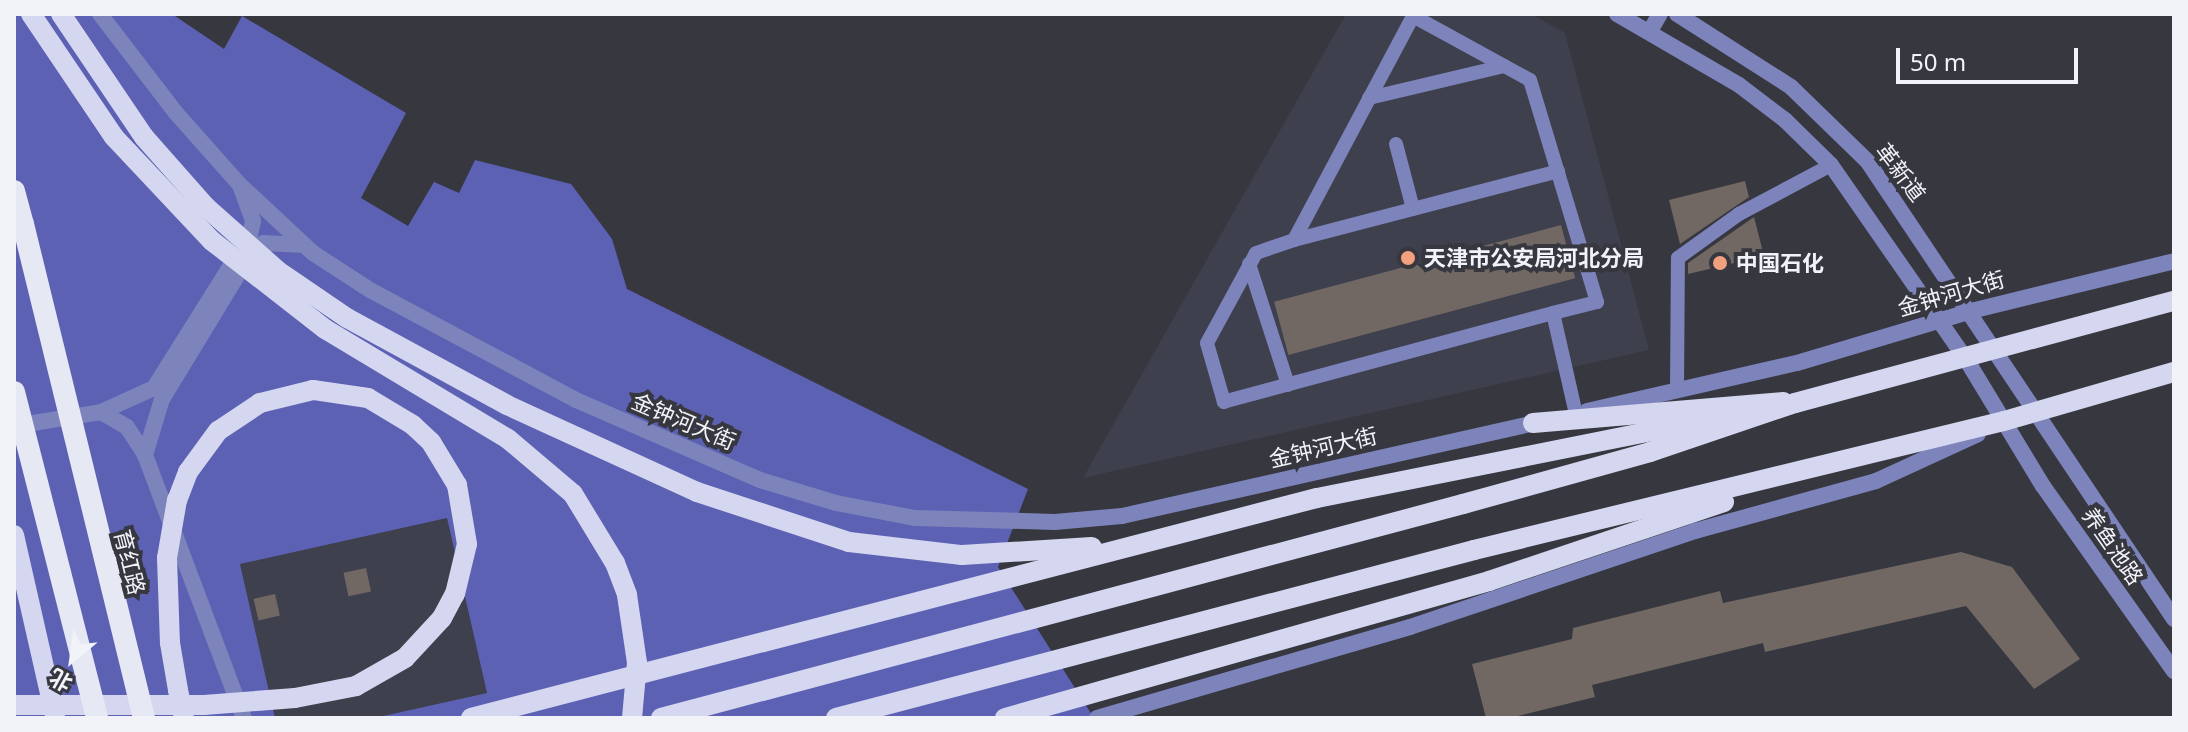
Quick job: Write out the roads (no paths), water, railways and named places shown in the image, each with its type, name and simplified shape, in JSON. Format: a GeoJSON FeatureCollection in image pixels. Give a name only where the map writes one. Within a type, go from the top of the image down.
{"type":"FeatureCollection","features":[{"type":"Feature","properties":{"kind":"highway","name":"育红路"},"geometry":{"type":"LineString","coordinates":[[14,191],[144,718]]}},
{"type":"Feature","properties":{"kind":"highway"},"geometry":{"type":"LineString","coordinates":[[14,392],[97,718]]}},
{"type":"Feature","properties":{"kind":"main road"},"geometry":{"type":"LineString","coordinates":[[31,14],[114,137],[212,241],[325,329],[508,439],[573,494],[615,563],[627,595],[637,663],[632,718]]}},
{"type":"Feature","properties":{"kind":"main road"},"geometry":{"type":"LineString","coordinates":[[61,14],[144,137],[206,207],[278,271],[347,318],[507,405],[683,486],[795,528],[849,542],[962,555],[1069,550],[1191,531]]}},
{"type":"Feature","properties":{"kind":"main road"},"geometry":{"type":"LineString","coordinates":[[471,718],[1317,498],[1795,403],[2174,301]]}},
{"type":"Feature","properties":{"kind":"main road"},"geometry":{"type":"LineString","coordinates":[[836,718],[1474,550],[2004,421],[2174,372]]}},
{"type":"Feature","properties":{"kind":"main road"},"geometry":{"type":"LineString","coordinates":[[14,705],[173,705],[188,705],[204,705],[295,698],[356,686],[405,658],[442,618],[455,594],[467,544],[457,485],[431,442],[413,425],[368,398],[313,390],[260,403],[218,431],[188,472],[177,500],[167,558],[170,643],[178,690],[181,704],[184,718]]}},
{"type":"Feature","properties":{"kind":"main road"},"geometry":{"type":"LineString","coordinates":[[1533,423],[1718,404],[1795,403]]}},
{"type":"Feature","properties":{"kind":"main road"},"geometry":{"type":"LineString","coordinates":[[661,718],[1463,504],[1650,452],[1795,403]]}},
{"type":"Feature","properties":{"kind":"main road"},"geometry":{"type":"LineString","coordinates":[[1005,718],[1489,581],[1854,458]]}},
{"type":"Feature","properties":{"kind":"main road"},"geometry":{"type":"LineString","coordinates":[[14,535],[56,718]]}},
{"type":"Feature","properties":{"kind":"street"},"geometry":{"type":"LineString","coordinates":[[100,14],[176,113],[240,185],[306,247]]}},
{"type":"Feature","properties":{"kind":"street"},"geometry":{"type":"LineString","coordinates":[[1650,31],[1660,14]]}},
{"type":"Feature","properties":{"kind":"street","name":"革新道"},"geometry":{"type":"LineString","coordinates":[[1677,14],[1791,87],[1830,119],[1894,196],[2035,410]]}},
{"type":"Feature","properties":{"kind":"street"},"geometry":{"type":"LineString","coordinates":[[1625,16],[1739,85],[1785,120],[1831,165],[1966,359]]}},
{"type":"Feature","properties":{"kind":"street"},"geometry":{"type":"LineString","coordinates":[[145,455],[162,399],[247,252],[253,221],[240,185]]}},
{"type":"Feature","properties":{"kind":"street"},"geometry":{"type":"LineString","coordinates":[[14,426],[101,412],[154,388],[213,289],[247,252],[264,243],[306,247]]}},
{"type":"Feature","properties":{"kind":"street","name":"金钟河大街"},"geometry":{"type":"LineString","coordinates":[[306,247],[370,290],[494,359],[760,480],[836,503],[983,523],[1122,516],[1797,363],[1971,311],[2174,261]]}},
{"type":"Feature","properties":{"kind":"street","name":"养鱼池路"},"geometry":{"type":"LineString","coordinates":[[1966,359],[2043,486],[2174,671]]}},
{"type":"Feature","properties":{"kind":"street","name":"养鱼池路"},"geometry":{"type":"LineString","coordinates":[[2035,410],[2174,619]]}},
{"type":"Feature","properties":{"kind":"street"},"geometry":{"type":"LineString","coordinates":[[101,412],[127,427],[145,455],[244,718]]}},
{"type":"Feature","properties":{"kind":"street"},"geometry":{"type":"LineString","coordinates":[[1097,718],[1410,627],[1695,531],[1876,481],[2004,421]]}},
{"type":"Feature","properties":{"kind":"street","name":"养鱼池路"},"geometry":{"type":"LineString","coordinates":[[2073,471],[2105,499]]}},
{"type":"Feature","properties":{"kind":"street","name":"养鱼池路"},"geometry":{"type":"LineString","coordinates":[[2043,486],[2076,521]]}},
{"type":"Feature","properties":{"kind":"lane"},"geometry":{"type":"LineString","coordinates":[[1294,240],[1413,16],[1530,80],[1558,171],[1597,302],[1224,402],[1207,343],[1256,253],[1294,240],[1558,171]]}},
{"type":"Feature","properties":{"kind":"lane"},"geometry":{"type":"LineString","coordinates":[[1369,98],[1504,66]]}},
{"type":"Feature","properties":{"kind":"lane"},"geometry":{"type":"LineString","coordinates":[[1396,144],[1413,209]]}},
{"type":"Feature","properties":{"kind":"lane"},"geometry":{"type":"LineString","coordinates":[[1677,391],[1678,258],[1739,214],[1831,165]]}},
{"type":"Feature","properties":{"kind":"lane"},"geometry":{"type":"LineString","coordinates":[[1249,264],[1288,385]]}},
{"type":"Feature","properties":{"kind":"lane"},"geometry":{"type":"LineString","coordinates":[[1553,313],[1576,414]]}},
{"type":"Feature","properties":{"kind":"place","name":"天津市公安局河北分局"},"geometry":{"type":"Point","coordinates":[1408,258]}},
{"type":"Feature","properties":{"kind":"place","name":"中国石化"},"geometry":{"type":"Point","coordinates":[1720,263]}}]}
